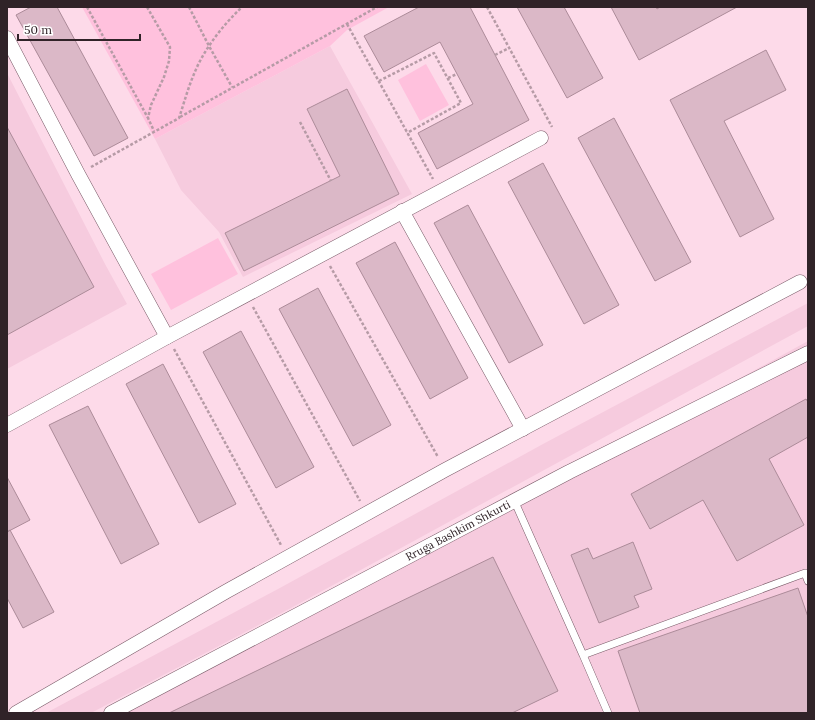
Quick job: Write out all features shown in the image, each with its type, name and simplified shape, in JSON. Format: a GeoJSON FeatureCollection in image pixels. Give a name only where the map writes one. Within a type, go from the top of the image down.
{"type":"FeatureCollection","features":[{"type":"Feature","properties":{"kind":"street"},"geometry":{"type":"LineString","coordinates":[[7,38],[78,174],[167,337]]}},
{"type":"Feature","properties":{"kind":"street"},"geometry":{"type":"LineString","coordinates":[[7,425],[167,337],[541,138]]}},
{"type":"Feature","properties":{"kind":"street"},"geometry":{"type":"LineString","coordinates":[[402,211],[522,429]]}},
{"type":"Feature","properties":{"kind":"street"},"geometry":{"type":"LineString","coordinates":[[16,713],[227,591],[445,470],[800,282]]}},
{"type":"Feature","properties":{"kind":"street","name":"Rruga Bashkim Shkurti"},"geometry":{"type":"LineString","coordinates":[[111,713],[514,500],[808,353]]}},
{"type":"Feature","properties":{"kind":"lane"},"geometry":{"type":"LineString","coordinates":[[514,500],[608,713]]}},
{"type":"Feature","properties":{"kind":"lane"},"geometry":{"type":"LineString","coordinates":[[583,655],[805,573],[808,581]]}},
{"type":"Feature","properties":{"kind":"path"},"geometry":{"type":"LineString","coordinates":[[87,7],[154,131]]}},
{"type":"Feature","properties":{"kind":"path"},"geometry":{"type":"LineString","coordinates":[[147,7],[170,47],[169,61],[164,77],[151,105],[148,118]]}},
{"type":"Feature","properties":{"kind":"path"},"geometry":{"type":"LineString","coordinates":[[189,7],[208,46],[232,87]]}},
{"type":"Feature","properties":{"kind":"path"},"geometry":{"type":"LineString","coordinates":[[179,118],[194,73],[208,46],[242,7]]}},
{"type":"Feature","properties":{"kind":"path"},"geometry":{"type":"LineString","coordinates":[[367,7],[369,11]]}},
{"type":"Feature","properties":{"kind":"path"},"geometry":{"type":"LineString","coordinates":[[78,174],[377,7]]}},
{"type":"Feature","properties":{"kind":"path"},"geometry":{"type":"LineString","coordinates":[[487,7],[554,131]]}},
{"type":"Feature","properties":{"kind":"path"},"geometry":{"type":"LineString","coordinates":[[347,24],[440,192]]}},
{"type":"Feature","properties":{"kind":"path"},"geometry":{"type":"LineString","coordinates":[[495,55],[510,48]]}},
{"type":"Feature","properties":{"kind":"path"},"geometry":{"type":"LineString","coordinates":[[379,82],[434,53],[461,103],[407,132]]}},
{"type":"Feature","properties":{"kind":"path"},"geometry":{"type":"LineString","coordinates":[[448,78],[457,74]]}},
{"type":"Feature","properties":{"kind":"path"},"geometry":{"type":"LineString","coordinates":[[300,122],[331,181]]}},
{"type":"Feature","properties":{"kind":"path"},"geometry":{"type":"LineString","coordinates":[[322,254],[445,470]]}},
{"type":"Feature","properties":{"kind":"path"},"geometry":{"type":"LineString","coordinates":[[246,295],[367,514]]}},
{"type":"Feature","properties":{"kind":"path"},"geometry":{"type":"LineString","coordinates":[[167,337],[288,558]]}},
{"type":"Feature","properties":{"kind":"shaded area"},"geometry":{"type":"Polygon","coordinates":[[[82,7],[389,7],[347,30],[330,46],[155,139],[82,7]]]}},
{"type":"Feature","properties":{"kind":"shaded area"},"geometry":{"type":"Polygon","coordinates":[[[330,46],[412,194],[243,277],[219,232],[181,190],[155,139],[330,46]]]}},
{"type":"Feature","properties":{"kind":"shaded area"},"geometry":{"type":"Polygon","coordinates":[[[426,64],[449,105],[420,121],[398,80],[426,64]]]}},
{"type":"Feature","properties":{"kind":"shaded area"},"geometry":{"type":"Polygon","coordinates":[[[7,73],[127,304],[7,369],[7,73]]]}},
{"type":"Feature","properties":{"kind":"shaded area"},"geometry":{"type":"Polygon","coordinates":[[[218,238],[238,274],[171,310],[151,274],[218,238]]]}},
{"type":"Feature","properties":{"kind":"shaded area"},"geometry":{"type":"Polygon","coordinates":[[[808,303],[808,326],[291,608],[91,713],[46,713],[278,589],[543,444],[808,303]]]}},
{"type":"Feature","properties":{"kind":"shaded area"},"geometry":{"type":"Polygon","coordinates":[[[808,341],[808,713],[111,713],[569,472],[808,341]]]}},
{"type":"Feature","properties":{"kind":"building"},"geometry":{"type":"Polygon","coordinates":[[[31,7],[57,7],[128,138],[94,156],[16,15],[31,7]]]}},
{"type":"Feature","properties":{"kind":"building"},"geometry":{"type":"Polygon","coordinates":[[[419,7],[470,7],[529,120],[437,169],[418,133],[473,104],[440,42],[384,72],[364,36],[419,7]]]}},
{"type":"Feature","properties":{"kind":"building"},"geometry":{"type":"Polygon","coordinates":[[[517,7],[564,7],[603,78],[567,98],[517,7]]]}},
{"type":"Feature","properties":{"kind":"building"},"geometry":{"type":"Polygon","coordinates":[[[611,7],[656,7],[657,9],[660,7],[737,7],[639,60],[611,7]]]}},
{"type":"Feature","properties":{"kind":"building"},"geometry":{"type":"Polygon","coordinates":[[[766,50],[786,90],[724,121],[774,219],[740,237],[670,100],[766,50]]]}},
{"type":"Feature","properties":{"kind":"building"},"geometry":{"type":"Polygon","coordinates":[[[347,89],[399,194],[244,271],[225,233],[340,176],[307,109],[347,89]]]}},
{"type":"Feature","properties":{"kind":"building"},"geometry":{"type":"Polygon","coordinates":[[[614,118],[691,262],[655,281],[578,138],[614,118]]]}},
{"type":"Feature","properties":{"kind":"building"},"geometry":{"type":"Polygon","coordinates":[[[7,127],[94,287],[7,335],[7,127]]]}},
{"type":"Feature","properties":{"kind":"building"},"geometry":{"type":"Polygon","coordinates":[[[543,163],[619,305],[584,324],[508,182],[543,163]]]}},
{"type":"Feature","properties":{"kind":"building"},"geometry":{"type":"Polygon","coordinates":[[[468,205],[543,345],[509,363],[434,223],[468,205]]]}},
{"type":"Feature","properties":{"kind":"building"},"geometry":{"type":"Polygon","coordinates":[[[395,242],[468,378],[430,399],[356,263],[395,242]]]}},
{"type":"Feature","properties":{"kind":"building"},"geometry":{"type":"Polygon","coordinates":[[[318,288],[391,425],[353,446],[279,309],[318,288]]]}},
{"type":"Feature","properties":{"kind":"building"},"geometry":{"type":"Polygon","coordinates":[[[241,331],[314,467],[276,488],[203,352],[241,331]]]}},
{"type":"Feature","properties":{"kind":"building"},"geometry":{"type":"Polygon","coordinates":[[[163,364],[236,504],[199,523],[126,384],[163,364]]]}},
{"type":"Feature","properties":{"kind":"building"},"geometry":{"type":"Polygon","coordinates":[[[806,399],[808,402],[808,437],[769,459],[804,525],[737,561],[703,500],[650,529],[631,494],[806,399]]]}},
{"type":"Feature","properties":{"kind":"building"},"geometry":{"type":"Polygon","coordinates":[[[88,406],[159,544],[121,564],[49,425],[88,406]]]}},
{"type":"Feature","properties":{"kind":"building"},"geometry":{"type":"Polygon","coordinates":[[[7,477],[30,520],[7,532],[7,477]]]}},
{"type":"Feature","properties":{"kind":"building"},"geometry":{"type":"Polygon","coordinates":[[[10,530],[54,612],[23,628],[7,598],[7,532],[10,530]]]}},
{"type":"Feature","properties":{"kind":"building"},"geometry":{"type":"Polygon","coordinates":[[[633,542],[652,589],[634,596],[639,607],[599,623],[571,555],[588,548],[593,559],[633,542]]]}},
{"type":"Feature","properties":{"kind":"building"},"geometry":{"type":"Polygon","coordinates":[[[493,557],[558,691],[512,713],[169,713],[493,557]]]}},
{"type":"Feature","properties":{"kind":"building"},"geometry":{"type":"Polygon","coordinates":[[[798,588],[808,617],[808,713],[640,713],[618,651],[798,588]]]}}]}
